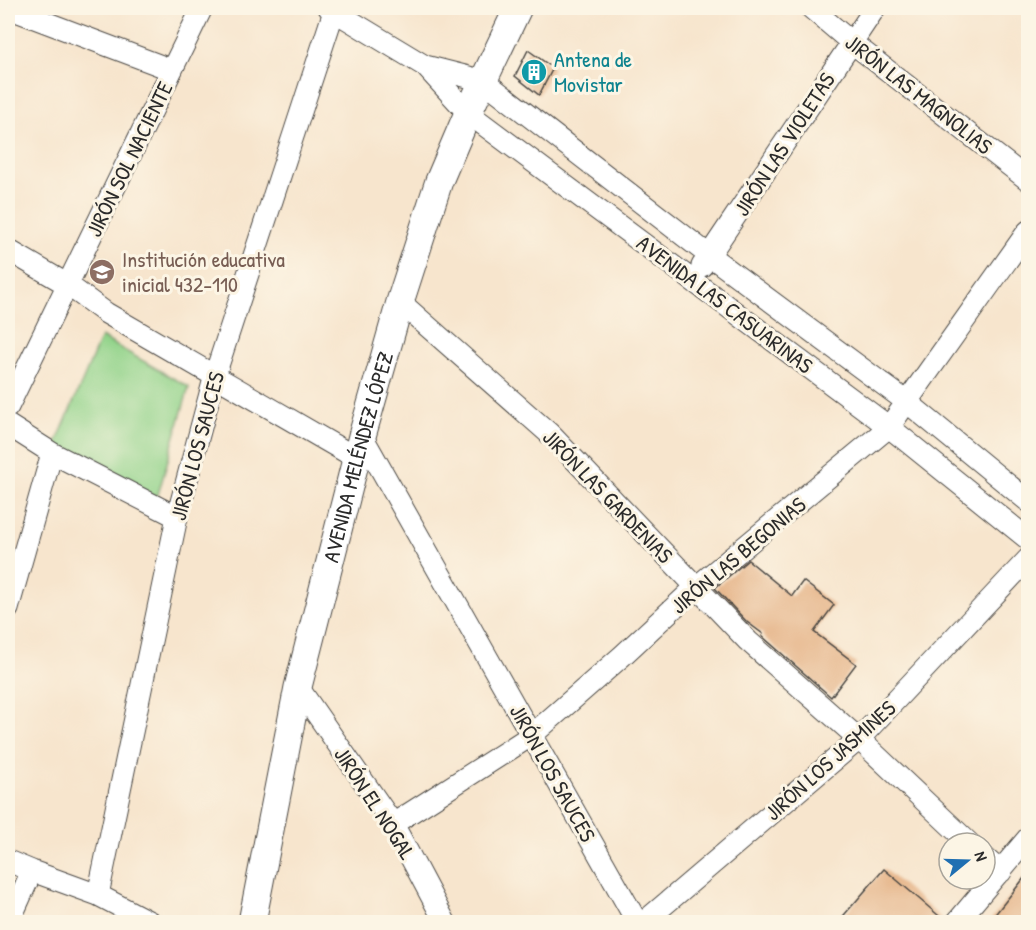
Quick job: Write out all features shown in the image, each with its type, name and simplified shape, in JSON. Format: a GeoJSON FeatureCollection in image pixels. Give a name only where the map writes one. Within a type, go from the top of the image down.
{"type":"FeatureCollection","features":[{"type":"Feature","properties":{"kind":"street"},"geometry":{"type":"LineString","coordinates":[[8,8],[35,12],[172,70]]}},
{"type":"Feature","properties":{"kind":"street","name":"JIRÓN SOL NACIENTE"},"geometry":{"type":"LineString","coordinates":[[8,407],[202,8]]}},
{"type":"Feature","properties":{"kind":"street","name":"AVENIDA MELÉNDEZ LÓPEZ"},"geometry":{"type":"LineString","coordinates":[[252,922],[298,687],[400,302],[439,181],[468,113],[518,8]]}},
{"type":"Feature","properties":{"kind":"street","name":"JIRÓN LAS MAGNOLIAS"},"geometry":{"type":"LineString","coordinates":[[812,8],[851,42],[1029,180]]}},
{"type":"Feature","properties":{"kind":"street","name":"JIRÓN LAS VIOLETAS"},"geometry":{"type":"LineString","coordinates":[[692,279],[710,256],[875,8]]}},
{"type":"Feature","properties":{"kind":"street","name":"AVENIDA LAS CASUARINAS"},"geometry":{"type":"LineString","coordinates":[[332,9],[425,66],[468,113],[889,427],[1029,539]]}},
{"type":"Feature","properties":{"kind":"street","name":"JIRÓN LOS SAUCES"},"geometry":{"type":"LineString","coordinates":[[98,895],[177,518],[215,375],[332,9]]}},
{"type":"Feature","properties":{"kind":"street","name":"AVENIDA LAS CASUARINAS"},"geometry":{"type":"LineString","coordinates":[[425,66],[484,81],[710,256],[907,402],[1029,501]]}},
{"type":"Feature","properties":{"kind":"street","name":"JIRÓN LAS BEGONIAS"},"geometry":{"type":"LineString","coordinates":[[393,824],[532,735],[695,588],[889,427],[1029,231]]}},
{"type":"Feature","properties":{"kind":"street"},"geometry":{"type":"LineString","coordinates":[[8,250],[68,285],[106,313],[215,375],[360,448]]}},
{"type":"Feature","properties":{"kind":"street","name":"JIRÓN LAS GARDENIAS"},"geometry":{"type":"LineString","coordinates":[[400,302],[551,435],[748,641],[956,831]]}},
{"type":"Feature","properties":{"kind":"street"},"geometry":{"type":"LineString","coordinates":[[8,425],[52,453],[177,518]]}},
{"type":"Feature","properties":{"kind":"street","name":"JIRÓN LOS SAUCES"},"geometry":{"type":"LineString","coordinates":[[360,448],[532,735],[637,922]]}},
{"type":"Feature","properties":{"kind":"street"},"geometry":{"type":"LineString","coordinates":[[8,609],[52,453]]}},
{"type":"Feature","properties":{"kind":"street","name":"JIRÓN LOS JASMINES"},"geometry":{"type":"LineString","coordinates":[[644,922],[859,740],[1029,559]]}},
{"type":"Feature","properties":{"kind":"street","name":"JIRÓN EL NOGAL"},"geometry":{"type":"LineString","coordinates":[[298,687],[393,824],[445,922]]}},
{"type":"Feature","properties":{"kind":"street"},"geometry":{"type":"LineString","coordinates":[[957,922],[1029,838]]}},
{"type":"Feature","properties":{"kind":"street"},"geometry":{"type":"LineString","coordinates":[[8,861],[32,872],[98,895],[150,922]]}},
{"type":"Feature","properties":{"kind":"street"},"geometry":{"type":"LineString","coordinates":[[997,868],[1001,872]]}},
{"type":"Feature","properties":{"kind":"street"},"geometry":{"type":"LineString","coordinates":[[9,922],[32,872]]}},
{"type":"Feature","properties":{"kind":"green space"},"geometry":{"type":"Polygon","coordinates":[[[101,337],[189,387],[157,498],[55,446],[101,337]]]}},
{"type":"Feature","properties":{"kind":"building","name":"Antena de Movistar"},"geometry":{"type":"Polygon","coordinates":[[[528,50],[553,68],[539,95],[515,76],[528,50]]]}},
{"type":"Feature","properties":{"kind":"building"},"geometry":{"type":"Polygon","coordinates":[[[748,560],[792,596],[803,581],[834,605],[814,632],[856,664],[831,697],[747,622],[715,588],[748,560]]]}},
{"type":"Feature","properties":{"kind":"building"},"geometry":{"type":"Polygon","coordinates":[[[884,869],[945,921],[945,922],[838,922],[884,869]]]}},
{"type":"Feature","properties":{"kind":"building"},"geometry":{"type":"Polygon","coordinates":[[[1029,872],[1029,912],[1020,922],[989,922],[1029,872]]]}},
{"type":"Feature","properties":{"kind":"place","name":"Antena de Movistar"},"geometry":{"type":"Point","coordinates":[534,72]}},
{"type":"Feature","properties":{"kind":"place","name":"Institución educativa inicial 432-110"},"geometry":{"type":"Point","coordinates":[102,272]}}]}
